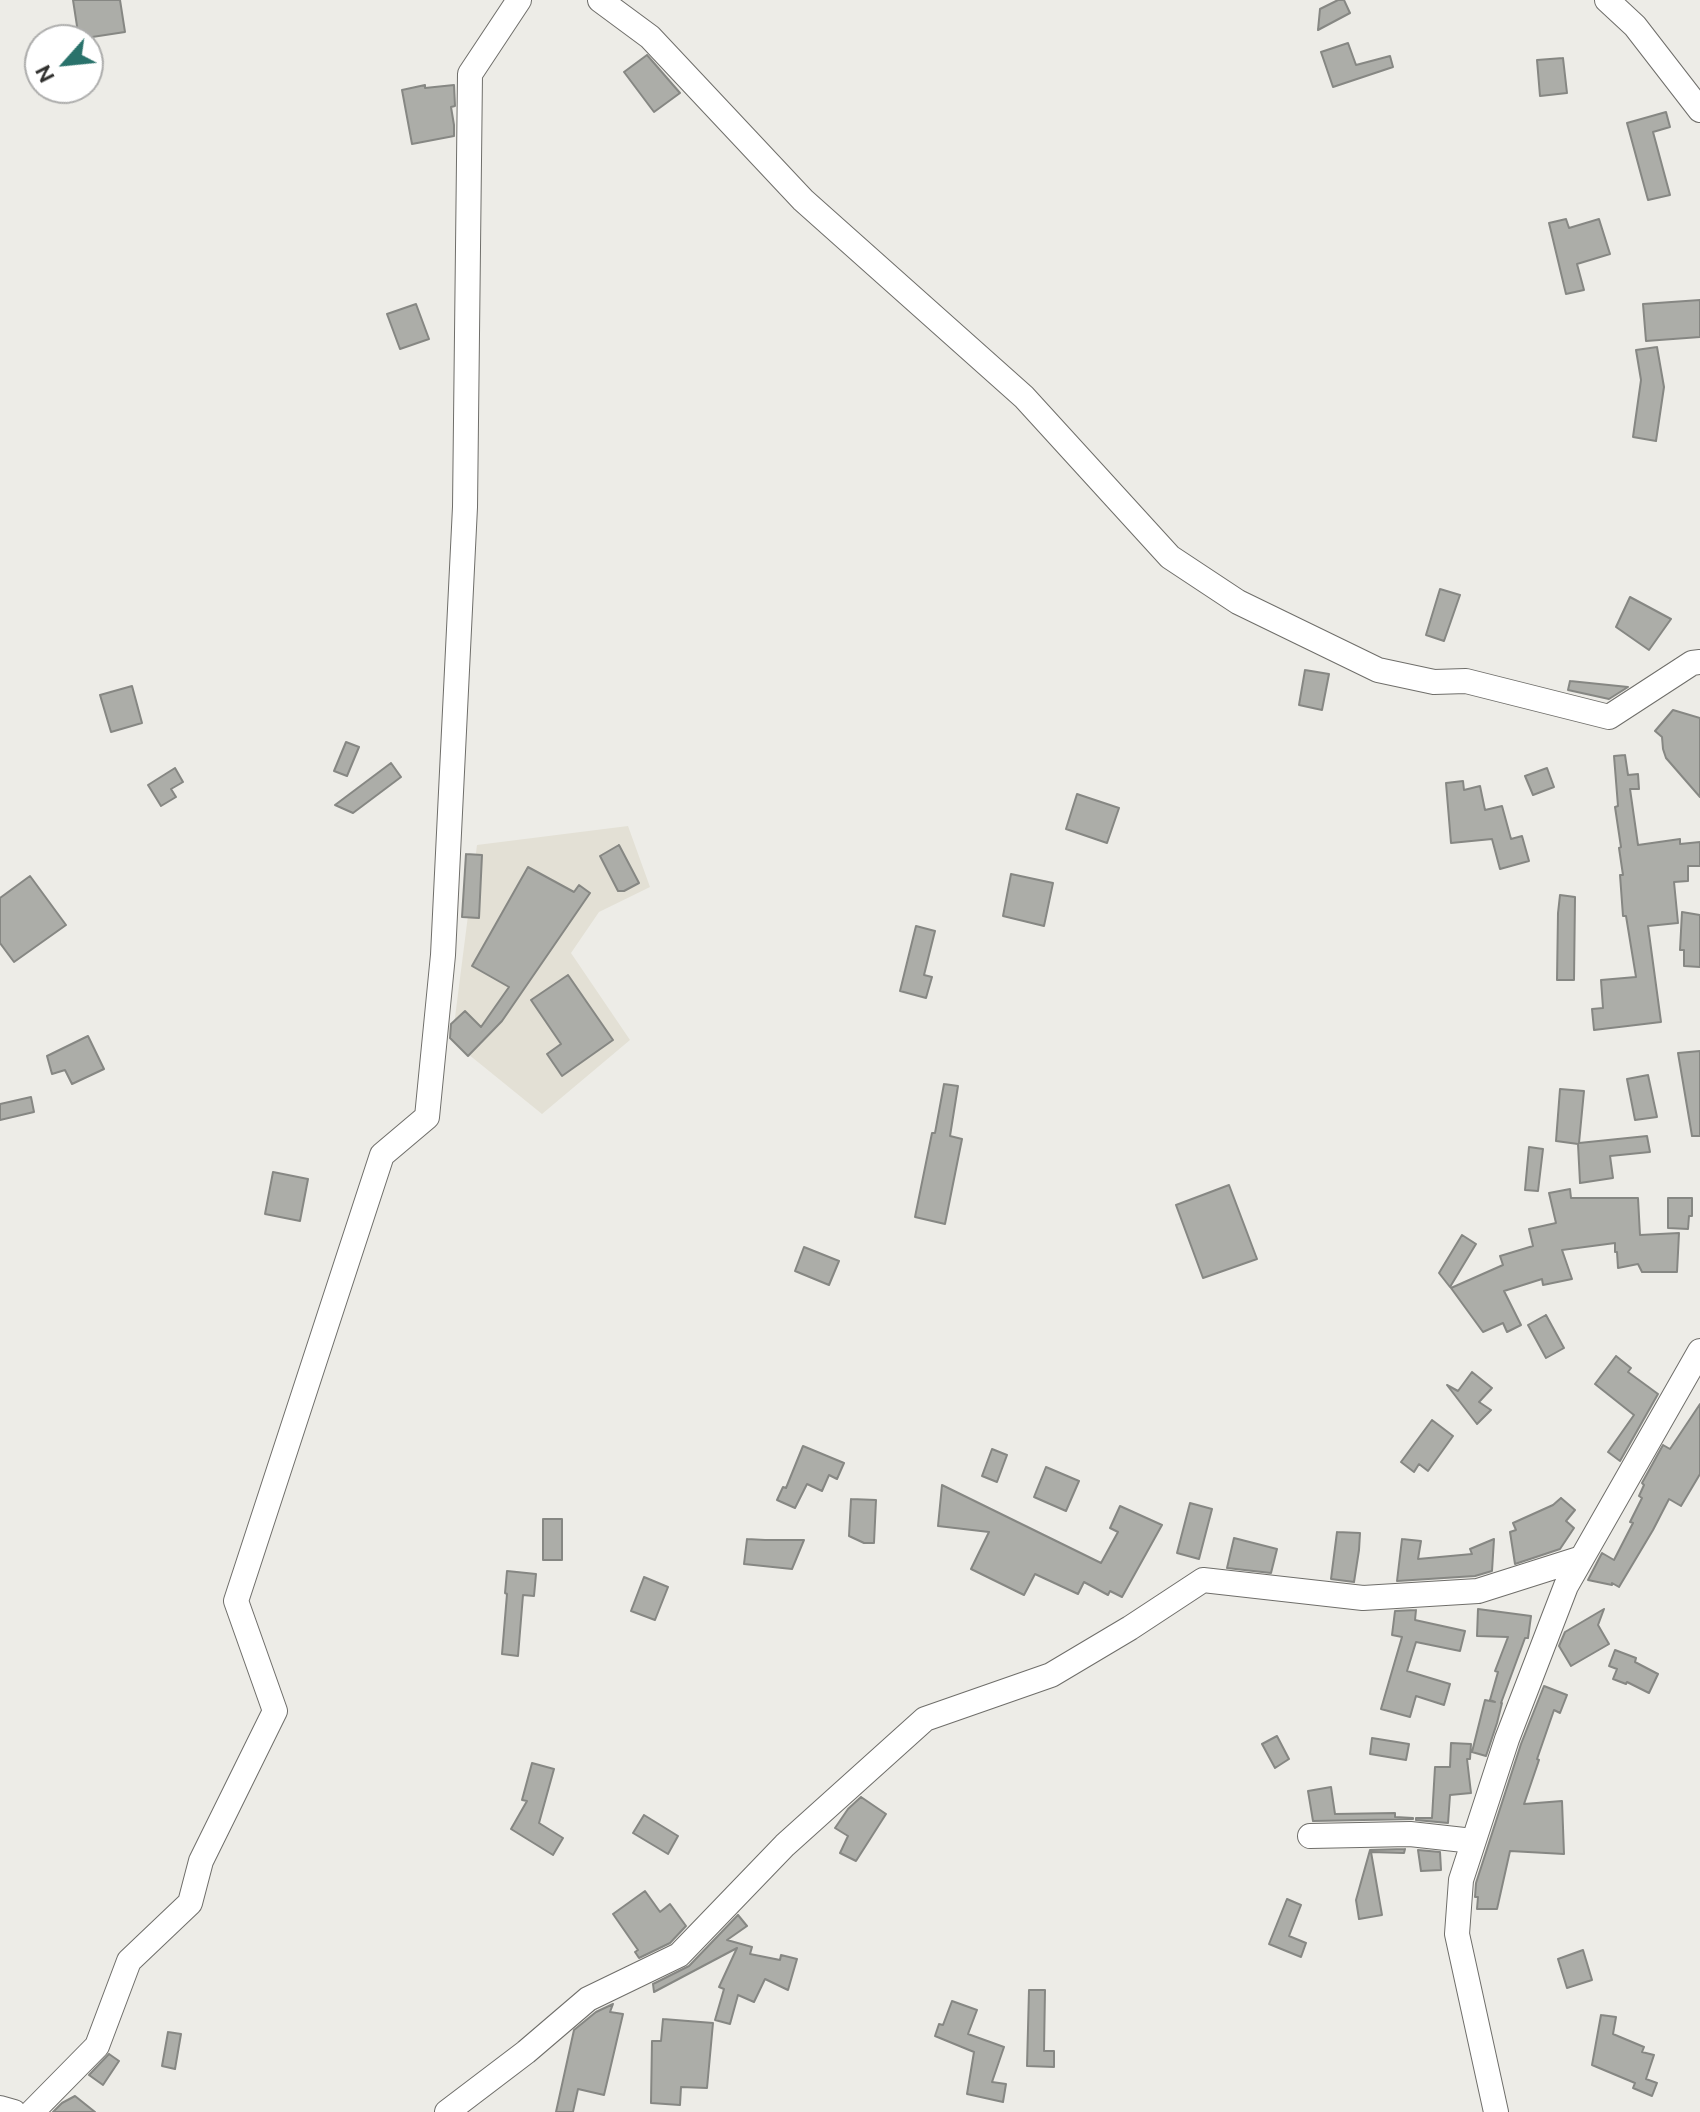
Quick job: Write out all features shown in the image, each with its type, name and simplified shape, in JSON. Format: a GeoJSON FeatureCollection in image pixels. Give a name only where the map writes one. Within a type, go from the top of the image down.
{"type":"FeatureCollection","features":[{"type":"Feature","properties":{"kind":"street"},"geometry":{"type":"LineString","coordinates":[[32,2112],[97,2046],[129,1961],[190,1903],[201,1861],[275,1711],[236,1601],[382,1155],[427,1117],[443,955],[464,523],[470,74],[519,0]]}},
{"type":"Feature","properties":{"kind":"street"},"geometry":{"type":"LineString","coordinates":[[600,0],[650,37],[803,200],[1024,397],[1170,557],[1238,602],[1378,670],[1434,682],[1466,681],[1609,717],[1692,663],[1700,662]]}},
{"type":"Feature","properties":{"kind":"street"},"geometry":{"type":"LineString","coordinates":[[1607,0],[1635,26],[1700,110]]}},
{"type":"Feature","properties":{"kind":"street"},"geometry":{"type":"LineString","coordinates":[[1496,2112],[1457,1934],[1461,1880],[1507,1739],[1566,1586],[1700,1351]]}},
{"type":"Feature","properties":{"kind":"street"},"geometry":{"type":"LineString","coordinates":[[447,2112],[526,2052],[588,1999],[679,1955],[785,1845],[925,1719],[1051,1675],[1203,1580],[1363,1598],[1421,1595],[1478,1591],[1582,1558]]}},
{"type":"Feature","properties":{"kind":"street"},"geometry":{"type":"LineString","coordinates":[[1310,1836],[1410,1834],[1473,1841]]}},
{"type":"Feature","properties":{"kind":"street"},"geometry":{"type":"LineString","coordinates":[[0,2108],[14,2112]]}},
{"type":"Feature","properties":{"kind":"shaded area"},"geometry":{"type":"Polygon","coordinates":[[[628,826],[650,887],[599,912],[571,953],[630,1040],[542,1114],[452,1041],[477,845],[628,826]]]}},
{"type":"Feature","properties":{"kind":"building"},"geometry":{"type":"Polygon","coordinates":[[[73,0],[120,0],[125,32],[104,35],[104,24],[77,24],[73,0]]]}},
{"type":"Feature","properties":{"kind":"building"},"geometry":{"type":"Polygon","coordinates":[[[1344,0],[1350,13],[1318,30],[1320,9],[1344,0]]]}},
{"type":"Feature","properties":{"kind":"building"},"geometry":{"type":"Polygon","coordinates":[[[1348,43],[1356,65],[1390,56],[1393,67],[1333,87],[1321,52],[1348,43]]]}},
{"type":"Feature","properties":{"kind":"building"},"geometry":{"type":"Polygon","coordinates":[[[647,55],[680,93],[654,112],[624,72],[647,55]]]}},
{"type":"Feature","properties":{"kind":"building"},"geometry":{"type":"Polygon","coordinates":[[[1563,58],[1567,93],[1540,96],[1537,60],[1563,58]]]}},
{"type":"Feature","properties":{"kind":"building"},"geometry":{"type":"Polygon","coordinates":[[[425,85],[425,88],[454,85],[455,106],[451,107],[454,136],[412,144],[402,90],[425,85]]]}},
{"type":"Feature","properties":{"kind":"building"},"geometry":{"type":"Polygon","coordinates":[[[1666,112],[1670,127],[1653,132],[1670,195],[1648,200],[1627,123],[1666,112]]]}},
{"type":"Feature","properties":{"kind":"building"},"geometry":{"type":"Polygon","coordinates":[[[1566,219],[1569,228],[1599,219],[1610,254],[1577,264],[1584,290],[1566,294],[1549,223],[1566,219]]]}},
{"type":"Feature","properties":{"kind":"building"},"geometry":{"type":"Polygon","coordinates":[[[1700,300],[1700,337],[1646,341],[1643,304],[1700,300]]]}},
{"type":"Feature","properties":{"kind":"building"},"geometry":{"type":"Polygon","coordinates":[[[416,304],[429,339],[400,349],[387,314],[416,304]]]}},
{"type":"Feature","properties":{"kind":"building"},"geometry":{"type":"Polygon","coordinates":[[[1657,347],[1664,387],[1656,441],[1633,437],[1641,380],[1636,350],[1657,347]]]}},
{"type":"Feature","properties":{"kind":"building"},"geometry":{"type":"Polygon","coordinates":[[[1440,589],[1460,595],[1444,641],[1426,635],[1440,589]]]}},
{"type":"Feature","properties":{"kind":"building"},"geometry":{"type":"Polygon","coordinates":[[[1630,597],[1671,619],[1649,650],[1616,627],[1630,597]]]}},
{"type":"Feature","properties":{"kind":"building"},"geometry":{"type":"Polygon","coordinates":[[[1305,670],[1329,674],[1322,710],[1299,705],[1305,670]]]}},
{"type":"Feature","properties":{"kind":"building"},"geometry":{"type":"Polygon","coordinates":[[[1570,681],[1628,687],[1609,699],[1568,690],[1570,681]]]}},
{"type":"Feature","properties":{"kind":"building"},"geometry":{"type":"Polygon","coordinates":[[[132,686],[142,723],[111,732],[100,695],[132,686]]]}},
{"type":"Feature","properties":{"kind":"building"},"geometry":{"type":"Polygon","coordinates":[[[1673,710],[1700,718],[1700,797],[1666,758],[1662,737],[1655,731],[1673,710]]]}},
{"type":"Feature","properties":{"kind":"building"},"geometry":{"type":"Polygon","coordinates":[[[346,742],[359,747],[347,776],[334,771],[346,742]]]}},
{"type":"Feature","properties":{"kind":"building"},"geometry":{"type":"Polygon","coordinates":[[[1625,755],[1628,775],[1638,774],[1639,789],[1630,789],[1638,845],[1680,839],[1680,844],[1700,842],[1700,866],[1688,866],[1688,881],[1674,882],[1678,923],[1648,926],[1661,1022],[1594,1030],[1592,1009],[1603,1008],[1601,980],[1636,977],[1626,916],[1623,916],[1621,847],[1615,807],[1618,806],[1614,756],[1625,755]]]}},
{"type":"Feature","properties":{"kind":"building"},"geometry":{"type":"Polygon","coordinates":[[[391,763],[401,777],[353,813],[335,805],[391,763]]]}},
{"type":"Feature","properties":{"kind":"building"},"geometry":{"type":"Polygon","coordinates":[[[175,768],[183,782],[171,789],[176,797],[161,806],[148,785],[175,768]]]}},
{"type":"Feature","properties":{"kind":"building"},"geometry":{"type":"Polygon","coordinates":[[[1547,768],[1554,787],[1533,795],[1525,776],[1547,768]]]}},
{"type":"Feature","properties":{"kind":"building"},"geometry":{"type":"Polygon","coordinates":[[[1463,781],[1464,790],[1480,786],[1485,810],[1502,806],[1511,839],[1522,836],[1529,861],[1500,869],[1492,839],[1451,843],[1446,783],[1463,781]]]}},
{"type":"Feature","properties":{"kind":"building"},"geometry":{"type":"Polygon","coordinates":[[[1077,794],[1119,808],[1107,843],[1066,829],[1077,794]]]}},
{"type":"Feature","properties":{"kind":"building"},"geometry":{"type":"Polygon","coordinates":[[[619,845],[639,883],[624,891],[618,891],[600,856],[619,845]]]}},
{"type":"Feature","properties":{"kind":"building"},"geometry":{"type":"Polygon","coordinates":[[[466,854],[482,855],[479,918],[462,917],[466,854]]]}},
{"type":"Feature","properties":{"kind":"building"},"geometry":{"type":"Polygon","coordinates":[[[528,867],[574,892],[579,885],[590,893],[502,1021],[468,1056],[450,1038],[451,1024],[465,1011],[481,1027],[509,987],[472,966],[528,867]]]}},
{"type":"Feature","properties":{"kind":"building"},"geometry":{"type":"Polygon","coordinates":[[[1011,874],[1053,883],[1044,926],[1003,916],[1011,874]]]}},
{"type":"Feature","properties":{"kind":"building"},"geometry":{"type":"Polygon","coordinates":[[[30,876],[66,925],[14,962],[0,943],[0,898],[30,876]]]}},
{"type":"Feature","properties":{"kind":"building"},"geometry":{"type":"Polygon","coordinates":[[[1560,895],[1575,897],[1574,980],[1557,980],[1560,895]]]}},
{"type":"Feature","properties":{"kind":"building"},"geometry":{"type":"Polygon","coordinates":[[[1682,912],[1700,915],[1700,967],[1684,966],[1684,950],[1680,950],[1682,912]]]}},
{"type":"Feature","properties":{"kind":"building"},"geometry":{"type":"Polygon","coordinates":[[[916,926],[935,931],[924,975],[932,977],[926,998],[900,991],[916,926]]]}},
{"type":"Feature","properties":{"kind":"building"},"geometry":{"type":"Polygon","coordinates":[[[568,975],[613,1040],[562,1076],[547,1054],[561,1044],[531,1000],[568,975]]]}},
{"type":"Feature","properties":{"kind":"building"},"geometry":{"type":"Polygon","coordinates":[[[88,1036],[104,1069],[72,1084],[65,1070],[52,1074],[47,1056],[88,1036]]]}},
{"type":"Feature","properties":{"kind":"building"},"geometry":{"type":"Polygon","coordinates":[[[1700,1051],[1700,1136],[1692,1136],[1678,1053],[1700,1051]]]}},
{"type":"Feature","properties":{"kind":"building"},"geometry":{"type":"Polygon","coordinates":[[[1648,1075],[1657,1117],[1635,1120],[1627,1079],[1648,1075]]]}},
{"type":"Feature","properties":{"kind":"building"},"geometry":{"type":"Polygon","coordinates":[[[944,1084],[958,1086],[950,1136],[962,1139],[945,1224],[915,1217],[944,1084]]]}},
{"type":"Feature","properties":{"kind":"building"},"geometry":{"type":"Polygon","coordinates":[[[1560,1089],[1584,1091],[1579,1143],[1647,1136],[1650,1152],[1610,1156],[1613,1178],[1580,1183],[1578,1144],[1556,1141],[1560,1089]]]}},
{"type":"Feature","properties":{"kind":"building"},"geometry":{"type":"Polygon","coordinates":[[[31,1097],[34,1112],[0,1120],[0,1104],[31,1097]]]}},
{"type":"Feature","properties":{"kind":"building"},"geometry":{"type":"Polygon","coordinates":[[[1529,1147],[1543,1149],[1538,1191],[1525,1190],[1529,1147]]]}},
{"type":"Feature","properties":{"kind":"building"},"geometry":{"type":"Polygon","coordinates":[[[273,1172],[308,1179],[300,1221],[265,1214],[273,1172]]]}},
{"type":"Feature","properties":{"kind":"building"},"geometry":{"type":"Polygon","coordinates":[[[1229,1185],[1257,1259],[1203,1278],[1176,1205],[1229,1185]]]}},
{"type":"Feature","properties":{"kind":"building"},"geometry":{"type":"Polygon","coordinates":[[[1570,1189],[1571,1198],[1638,1198],[1640,1235],[1679,1233],[1677,1272],[1642,1272],[1638,1264],[1618,1268],[1615,1243],[1562,1250],[1572,1279],[1543,1285],[1542,1279],[1504,1291],[1521,1325],[1507,1332],[1503,1323],[1483,1332],[1451,1288],[1503,1265],[1500,1256],[1533,1246],[1529,1229],[1556,1223],[1549,1193],[1570,1189]]]}},
{"type":"Feature","properties":{"kind":"building"},"geometry":{"type":"Polygon","coordinates":[[[1668,1198],[1692,1198],[1688,1229],[1668,1228],[1668,1198]]]}},
{"type":"Feature","properties":{"kind":"building"},"geometry":{"type":"Polygon","coordinates":[[[1462,1235],[1476,1244],[1450,1287],[1439,1273],[1462,1235]]]}},
{"type":"Feature","properties":{"kind":"building"},"geometry":{"type":"Polygon","coordinates":[[[804,1247],[839,1261],[829,1285],[795,1271],[804,1247]]]}},
{"type":"Feature","properties":{"kind":"building"},"geometry":{"type":"Polygon","coordinates":[[[1546,1315],[1564,1348],[1546,1358],[1528,1325],[1546,1315]]]}},
{"type":"Feature","properties":{"kind":"building"},"geometry":{"type":"Polygon","coordinates":[[[1616,1356],[1631,1368],[1628,1372],[1658,1394],[1620,1461],[1608,1452],[1634,1415],[1595,1384],[1616,1356]]]}},
{"type":"Feature","properties":{"kind":"building"},"geometry":{"type":"Polygon","coordinates":[[[1472,1372],[1492,1388],[1479,1402],[1491,1410],[1477,1424],[1447,1385],[1458,1391],[1472,1372]]]}},
{"type":"Feature","properties":{"kind":"building"},"geometry":{"type":"Polygon","coordinates":[[[1700,1404],[1700,1474],[1681,1506],[1669,1499],[1619,1587],[1588,1580],[1602,1553],[1614,1560],[1633,1523],[1630,1522],[1642,1498],[1639,1496],[1642,1483],[1663,1445],[1670,1449],[1700,1404]]]}},
{"type":"Feature","properties":{"kind":"building"},"geometry":{"type":"Polygon","coordinates":[[[1432,1420],[1453,1436],[1428,1471],[1419,1464],[1414,1472],[1401,1462],[1432,1420]]]}},
{"type":"Feature","properties":{"kind":"building"},"geometry":{"type":"Polygon","coordinates":[[[803,1446],[844,1463],[837,1479],[829,1475],[822,1491],[807,1484],[795,1508],[777,1500],[783,1487],[786,1488],[803,1446]]]}},
{"type":"Feature","properties":{"kind":"building"},"geometry":{"type":"Polygon","coordinates":[[[992,1449],[1007,1455],[997,1482],[982,1476],[992,1449]]]}},
{"type":"Feature","properties":{"kind":"building"},"geometry":{"type":"Polygon","coordinates":[[[1046,1467],[1079,1481],[1066,1511],[1034,1497],[1046,1467]]]}},
{"type":"Feature","properties":{"kind":"building"},"geometry":{"type":"Polygon","coordinates":[[[942,1485],[1101,1563],[1118,1532],[1110,1528],[1120,1506],[1162,1525],[1122,1597],[1110,1591],[1108,1595],[1084,1582],[1078,1594],[1035,1574],[1024,1595],[971,1569],[989,1532],[938,1526],[942,1485]]]}},
{"type":"Feature","properties":{"kind":"building"},"geometry":{"type":"Polygon","coordinates":[[[1561,1498],[1575,1510],[1566,1521],[1574,1528],[1560,1549],[1515,1564],[1510,1532],[1516,1530],[1513,1523],[1553,1505],[1561,1498]]]}},
{"type":"Feature","properties":{"kind":"building"},"geometry":{"type":"Polygon","coordinates":[[[851,1499],[876,1500],[874,1543],[864,1543],[849,1536],[851,1499]]]}},
{"type":"Feature","properties":{"kind":"building"},"geometry":{"type":"Polygon","coordinates":[[[1190,1503],[1212,1509],[1199,1559],[1177,1553],[1190,1503]]]}},
{"type":"Feature","properties":{"kind":"building"},"geometry":{"type":"Polygon","coordinates":[[[543,1519],[562,1519],[562,1560],[543,1560],[543,1519]]]}},
{"type":"Feature","properties":{"kind":"building"},"geometry":{"type":"Polygon","coordinates":[[[1337,1532],[1360,1533],[1354,1582],[1331,1579],[1337,1532]]]}},
{"type":"Feature","properties":{"kind":"building"},"geometry":{"type":"Polygon","coordinates":[[[1234,1538],[1277,1549],[1271,1573],[1227,1568],[1234,1538]]]}},
{"type":"Feature","properties":{"kind":"building"},"geometry":{"type":"Polygon","coordinates":[[[747,1539],[804,1540],[792,1569],[744,1564],[747,1539]]]}},
{"type":"Feature","properties":{"kind":"building"},"geometry":{"type":"Polygon","coordinates":[[[1402,1539],[1421,1541],[1418,1559],[1472,1554],[1470,1549],[1494,1539],[1492,1571],[1475,1576],[1397,1581],[1402,1539]]]}},
{"type":"Feature","properties":{"kind":"building"},"geometry":{"type":"Polygon","coordinates":[[[507,1571],[536,1574],[534,1596],[523,1595],[518,1656],[502,1654],[507,1571]]]}},
{"type":"Feature","properties":{"kind":"building"},"geometry":{"type":"Polygon","coordinates":[[[644,1577],[668,1587],[655,1620],[631,1611],[644,1577]]]}},
{"type":"Feature","properties":{"kind":"building"},"geometry":{"type":"Polygon","coordinates":[[[1478,1609],[1531,1616],[1528,1638],[1525,1638],[1501,1703],[1486,1756],[1472,1752],[1485,1700],[1495,1702],[1490,1700],[1498,1672],[1495,1671],[1508,1637],[1477,1636],[1478,1609]]]}},
{"type":"Feature","properties":{"kind":"building"},"geometry":{"type":"Polygon","coordinates":[[[1604,1609],[1598,1625],[1609,1644],[1571,1666],[1559,1646],[1565,1632],[1604,1609]]]}},
{"type":"Feature","properties":{"kind":"building"},"geometry":{"type":"Polygon","coordinates":[[[1416,1610],[1415,1620],[1465,1631],[1460,1651],[1416,1642],[1407,1671],[1450,1684],[1444,1705],[1416,1696],[1410,1717],[1381,1709],[1402,1637],[1392,1635],[1395,1611],[1416,1610]]]}},
{"type":"Feature","properties":{"kind":"building"},"geometry":{"type":"Polygon","coordinates":[[[1615,1650],[1636,1658],[1635,1662],[1658,1674],[1649,1693],[1613,1679],[1617,1669],[1609,1666],[1615,1650]]]}},
{"type":"Feature","properties":{"kind":"building"},"geometry":{"type":"Polygon","coordinates":[[[1544,1686],[1567,1695],[1560,1713],[1554,1710],[1524,1804],[1562,1801],[1564,1854],[1510,1851],[1497,1909],[1477,1909],[1476,1883],[1521,1744],[1544,1686]]]}},
{"type":"Feature","properties":{"kind":"building"},"geometry":{"type":"Polygon","coordinates":[[[1277,1736],[1289,1759],[1275,1768],[1262,1744],[1277,1736]]]}},
{"type":"Feature","properties":{"kind":"building"},"geometry":{"type":"Polygon","coordinates":[[[1372,1738],[1409,1744],[1406,1760],[1370,1754],[1372,1738]]]}},
{"type":"Feature","properties":{"kind":"building"},"geometry":{"type":"Polygon","coordinates":[[[1451,1743],[1471,1744],[1470,1759],[1467,1759],[1471,1793],[1450,1795],[1448,1823],[1416,1820],[1432,1818],[1435,1767],[1450,1767],[1451,1743]]]}},
{"type":"Feature","properties":{"kind":"building"},"geometry":{"type":"Polygon","coordinates":[[[532,1763],[554,1769],[539,1823],[563,1838],[553,1855],[511,1829],[527,1801],[522,1800],[532,1763]]]}},
{"type":"Feature","properties":{"kind":"building"},"geometry":{"type":"Polygon","coordinates":[[[1331,1787],[1335,1814],[1395,1813],[1395,1817],[1413,1819],[1313,1821],[1308,1791],[1331,1787]]]}},
{"type":"Feature","properties":{"kind":"building"},"geometry":{"type":"Polygon","coordinates":[[[861,1797],[886,1814],[856,1861],[840,1853],[848,1836],[835,1828],[861,1797]]]}},
{"type":"Feature","properties":{"kind":"building"},"geometry":{"type":"Polygon","coordinates":[[[644,1815],[678,1836],[668,1854],[633,1833],[644,1815]]]}},
{"type":"Feature","properties":{"kind":"building"},"geometry":{"type":"Polygon","coordinates":[[[1405,1849],[1404,1853],[1371,1852],[1382,1915],[1359,1919],[1356,1900],[1370,1850],[1405,1849]]]}},
{"type":"Feature","properties":{"kind":"building"},"geometry":{"type":"Polygon","coordinates":[[[1418,1850],[1440,1852],[1441,1870],[1421,1871],[1418,1850]]]}},
{"type":"Feature","properties":{"kind":"building"},"geometry":{"type":"Polygon","coordinates":[[[645,1891],[660,1912],[670,1904],[686,1926],[670,1943],[639,1958],[635,1952],[638,1950],[613,1914],[645,1891]]]}},
{"type":"Feature","properties":{"kind":"building"},"geometry":{"type":"Polygon","coordinates":[[[1287,1899],[1301,1905],[1289,1936],[1306,1943],[1301,1957],[1269,1944],[1287,1899]]]}},
{"type":"Feature","properties":{"kind":"building"},"geometry":{"type":"Polygon","coordinates":[[[738,1915],[747,1926],[727,1940],[752,1947],[750,1954],[780,1960],[781,1955],[797,1959],[788,1990],[765,1979],[754,2002],[738,1995],[730,2024],[715,2020],[724,1989],[719,1987],[737,1948],[654,1992],[653,1984],[689,1966],[738,1915]]]}},
{"type":"Feature","properties":{"kind":"building"},"geometry":{"type":"Polygon","coordinates":[[[1583,1950],[1592,1980],[1567,1988],[1558,1959],[1583,1950]]]}},
{"type":"Feature","properties":{"kind":"building"},"geometry":{"type":"Polygon","coordinates":[[[1029,1990],[1045,1990],[1044,2051],[1054,2051],[1054,2067],[1027,2066],[1029,1990]]]}},
{"type":"Feature","properties":{"kind":"building"},"geometry":{"type":"Polygon","coordinates":[[[952,2001],[977,2010],[968,2034],[1004,2047],[992,2082],[1006,2084],[1003,2102],[967,2094],[974,2052],[935,2036],[952,2001]]]}},
{"type":"Feature","properties":{"kind":"building"},"geometry":{"type":"Polygon","coordinates":[[[613,2004],[610,2012],[623,2014],[604,2095],[578,2089],[573,2112],[556,2112],[574,2030],[596,2012],[613,2004]]]}},
{"type":"Feature","properties":{"kind":"building"},"geometry":{"type":"Polygon","coordinates":[[[1601,2015],[1616,2017],[1613,2034],[1644,2047],[1642,2052],[1654,2055],[1646,2079],[1657,2083],[1652,2096],[1633,2088],[1635,2083],[1592,2065],[1601,2015]]]}},
{"type":"Feature","properties":{"kind":"building"},"geometry":{"type":"Polygon","coordinates":[[[663,2019],[713,2023],[707,2088],[681,2087],[680,2105],[651,2103],[652,2041],[661,2041],[663,2019]]]}},
{"type":"Feature","properties":{"kind":"building"},"geometry":{"type":"Polygon","coordinates":[[[168,2032],[181,2034],[175,2069],[162,2066],[168,2032]]]}},
{"type":"Feature","properties":{"kind":"building"},"geometry":{"type":"Polygon","coordinates":[[[109,2054],[119,2061],[103,2085],[89,2075],[109,2054]]]}},
{"type":"Feature","properties":{"kind":"building"},"geometry":{"type":"Polygon","coordinates":[[[75,2096],[95,2112],[53,2112],[62,2103],[75,2096]]]}}]}
